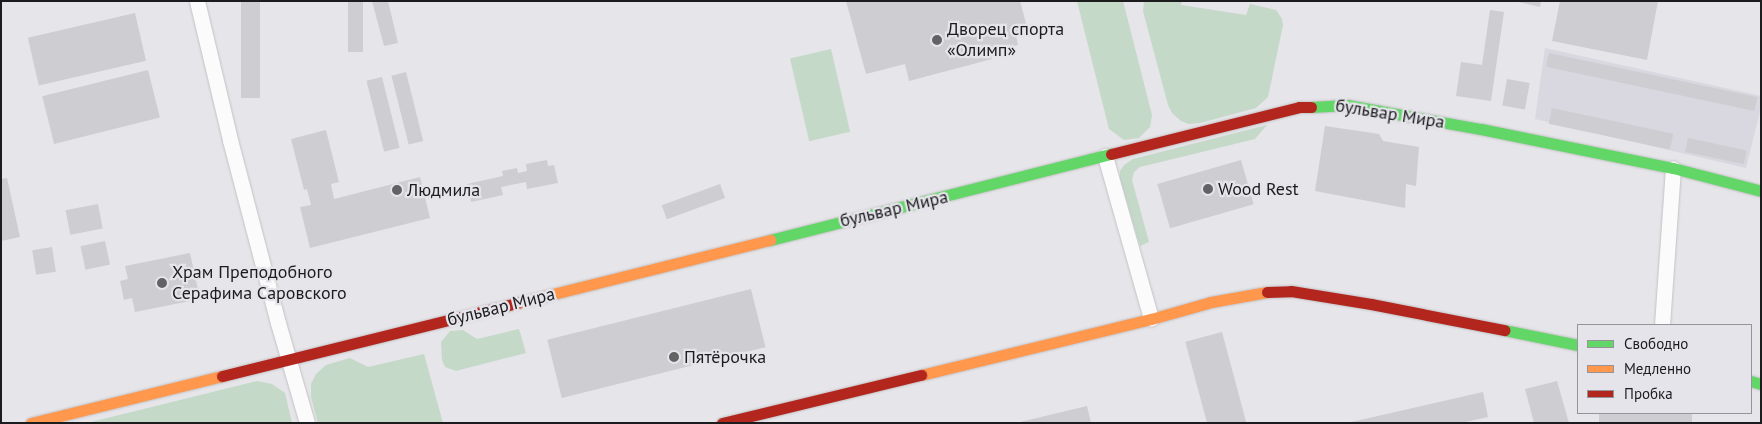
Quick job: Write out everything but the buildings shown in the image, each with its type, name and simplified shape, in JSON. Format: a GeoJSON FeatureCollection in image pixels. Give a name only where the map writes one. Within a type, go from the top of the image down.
{"type":"FeatureCollection","features":[{"type":"Feature","properties":{"kind":"street"},"geometry":{"type":"LineString","coordinates":[[196,1],[230,140],[307,423]]}},
{"type":"Feature","properties":{"kind":"street","name":"бульвар Мира"},"geometry":{"type":"LineString","coordinates":[[31,423],[1292,109],[1336,104],[1480,129],[1673,168],[1761,191]]}},
{"type":"Feature","properties":{"kind":"street"},"geometry":{"type":"LineString","coordinates":[[1105,156],[1151,319]]}},
{"type":"Feature","properties":{"kind":"street"},"geometry":{"type":"LineString","coordinates":[[1662,324],[1673,168]]}},
{"type":"Feature","properties":{"kind":"street"},"geometry":{"type":"LineString","coordinates":[[722,423],[1151,319],[1218,300],[1262,292],[1291,291],[1371,304],[1577,345]]}},
{"type":"Feature","properties":{"kind":"shaded area"},"geometry":{"type":"Polygon","coordinates":[[[1545,48],[1761,96],[1761,107],[1746,168],[1535,119],[1545,48]]]}},
{"type":"Feature","properties":{"kind":"green space"},"geometry":{"type":"Polygon","coordinates":[[[1077,1],[1123,1],[1152,115],[1150,127],[1139,138],[1124,140],[1109,129],[1077,1]]]}},
{"type":"Feature","properties":{"kind":"green space"},"geometry":{"type":"Polygon","coordinates":[[[1144,1],[1182,1],[1181,5],[1246,15],[1250,4],[1276,10],[1282,19],[1283,25],[1268,97],[1256,108],[1200,123],[1189,124],[1181,121],[1172,113],[1168,105],[1143,11],[1144,1]]]}},
{"type":"Feature","properties":{"kind":"green space"},"geometry":{"type":"Polygon","coordinates":[[[831,49],[850,132],[809,141],[790,58],[831,49]]]}},
{"type":"Feature","properties":{"kind":"green space"},"geometry":{"type":"Polygon","coordinates":[[[1267,125],[1255,139],[1140,167],[1134,172],[1132,180],[1149,242],[1140,246],[1120,178],[1120,171],[1124,165],[1133,159],[1267,125]]]}},
{"type":"Feature","properties":{"kind":"green space"},"geometry":{"type":"Polygon","coordinates":[[[519,329],[526,353],[456,371],[445,367],[442,360],[441,342],[450,331],[463,330],[477,339],[519,329]]]}},
{"type":"Feature","properties":{"kind":"green space"},"geometry":{"type":"Polygon","coordinates":[[[424,354],[443,423],[318,423],[311,397],[311,384],[316,374],[326,365],[350,358],[368,367],[424,354]]]}},
{"type":"Feature","properties":{"kind":"green space"},"geometry":{"type":"Polygon","coordinates":[[[257,381],[272,384],[285,393],[292,423],[87,423],[257,381]]]}},
{"type":"Feature","properties":{"kind":"traffic: fast"},"geometry":{"type":"LineString","coordinates":[[1311,107],[1347,105],[1481,129],[1673,168],[1761,191]]}},
{"type":"Feature","properties":{"kind":"traffic: fast"},"geometry":{"type":"LineString","coordinates":[[770,240],[1111,154]]}},
{"type":"Feature","properties":{"kind":"traffic: fast"},"geometry":{"type":"LineString","coordinates":[[1504,330],[1577,345]]}},
{"type":"Feature","properties":{"kind":"traffic: fast"},"geometry":{"type":"LineString","coordinates":[[1752,381],[1761,384]]}},
{"type":"Feature","properties":{"kind":"traffic: slow"},"geometry":{"type":"LineString","coordinates":[[517,303],[770,240]]}},
{"type":"Feature","properties":{"kind":"traffic: slow"},"geometry":{"type":"LineString","coordinates":[[921,375],[1151,319],[1211,302],[1267,292]]}},
{"type":"Feature","properties":{"kind":"traffic: slow"},"geometry":{"type":"LineString","coordinates":[[31,423],[222,376]]}},
{"type":"Feature","properties":{"kind":"traffic: jam"},"geometry":{"type":"LineString","coordinates":[[1111,154],[1299,107],[1311,107]]}},
{"type":"Feature","properties":{"kind":"traffic: jam"},"geometry":{"type":"LineString","coordinates":[[1267,292],[1291,291],[1371,304],[1504,330]]}},
{"type":"Feature","properties":{"kind":"traffic: jam"},"geometry":{"type":"LineString","coordinates":[[222,376],[517,303]]}},
{"type":"Feature","properties":{"kind":"traffic: jam"},"geometry":{"type":"LineString","coordinates":[[722,423],[921,375]]}},
{"type":"Feature","properties":{"kind":"place","name":"Дворец спорта «Олимп»"},"geometry":{"type":"Point","coordinates":[937,40]}},
{"type":"Feature","properties":{"kind":"place","name":"Wood Rest"},"geometry":{"type":"Point","coordinates":[1208,189]}},
{"type":"Feature","properties":{"kind":"place","name":"Людмила"},"geometry":{"type":"Point","coordinates":[397,190]}},
{"type":"Feature","properties":{"kind":"place","name":"Храм Преподобного Серафима Саровского"},"geometry":{"type":"Point","coordinates":[162,283]}},
{"type":"Feature","properties":{"kind":"place","name":"Пятёрочка"},"geometry":{"type":"Point","coordinates":[674,357]}}]}
